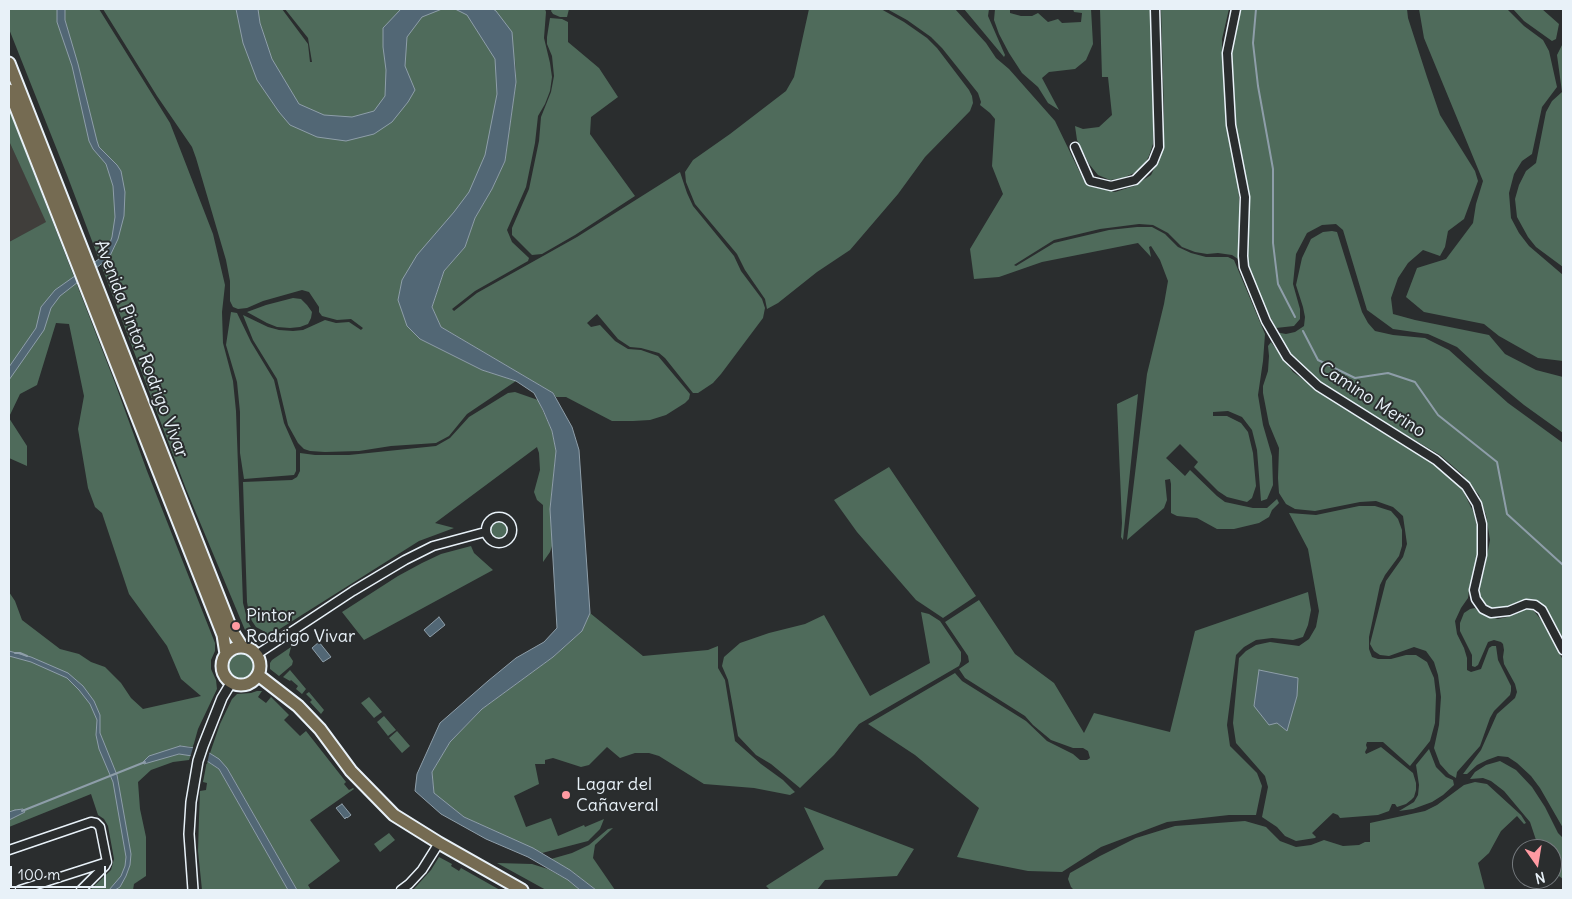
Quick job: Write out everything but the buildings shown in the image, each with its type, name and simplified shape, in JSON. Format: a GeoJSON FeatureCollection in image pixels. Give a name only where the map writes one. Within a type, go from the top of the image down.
{"type":"FeatureCollection","features":[{"type":"Feature","properties":{"kind":"main road","name":"Avenida Pintor Rodrigo Vivar"},"geometry":{"type":"LineString","coordinates":[[9,63],[232,631],[242,647]]}},
{"type":"Feature","properties":{"kind":"main road","name":"Avenida Pintor Rodrigo Vivar"},"geometry":{"type":"LineString","coordinates":[[9,90],[223,635],[226,654]]}},
{"type":"Feature","properties":{"kind":"main road"},"geometry":{"type":"LineString","coordinates":[[242,647],[256,655],[260,661],[260,669],[258,676],[249,684],[237,685],[231,683],[225,677],[222,670],[222,661],[226,654],[233,649],[242,647]]}},
{"type":"Feature","properties":{"kind":"main road"},"geometry":{"type":"LineString","coordinates":[[258,676],[298,706],[320,729],[351,771],[394,815],[522,890]]}},
{"type":"Feature","properties":{"kind":"street"},"geometry":{"type":"LineString","coordinates":[[1075,147],[1090,182],[1111,186],[1135,180],[1153,162],[1159,147],[1154,9]]}},
{"type":"Feature","properties":{"kind":"street","name":"Camino Merino"},"geometry":{"type":"LineString","coordinates":[[1236,9],[1227,53],[1231,125],[1245,197],[1244,267],[1266,321],[1286,357],[1318,386],[1436,460],[1466,486],[1476,504],[1482,524],[1482,555],[1474,590],[1476,599],[1483,610],[1491,613],[1509,611],[1526,604],[1535,605],[1542,610],[1563,650]]}},
{"type":"Feature","properties":{"kind":"street"},"geometry":{"type":"LineString","coordinates":[[256,655],[353,591],[405,560],[433,546],[486,532]]}},
{"type":"Feature","properties":{"kind":"street"},"geometry":{"type":"LineString","coordinates":[[193,890],[189,834],[191,802],[198,761],[222,698],[231,683]]}},
{"type":"Feature","properties":{"kind":"street"},"geometry":{"type":"LineString","coordinates":[[9,850],[91,822],[96,823],[100,826],[107,862],[90,882],[80,890]]}},
{"type":"Feature","properties":{"kind":"street"},"geometry":{"type":"LineString","coordinates":[[401,890],[422,870],[439,843]]}},
{"type":"Feature","properties":{"kind":"street"},"geometry":{"type":"LineString","coordinates":[[20,890],[107,862]]}},
{"type":"Feature","properties":{"kind":"street"},"geometry":{"type":"LineString","coordinates":[[78,871],[85,875],[90,882]]}},
{"type":"Feature","properties":{"kind":"shaded area"},"geometry":{"type":"Polygon","coordinates":[[[9,141],[47,222],[9,242],[9,141]]]}},
{"type":"Feature","properties":{"kind":"green space"},"geometry":{"type":"Polygon","coordinates":[[[9,9],[99,9],[170,123],[213,234],[225,285],[222,312],[223,343],[233,381],[236,411],[243,603],[248,622],[252,629],[262,636],[260,637],[245,630],[186,489],[67,175],[9,29],[9,9]]]}},
{"type":"Feature","properties":{"kind":"green space"},"geometry":{"type":"Polygon","coordinates":[[[103,9],[282,9],[308,44],[310,62],[312,62],[308,38],[285,9],[545,9],[544,38],[552,77],[550,91],[538,116],[535,143],[526,187],[507,230],[512,242],[529,258],[528,261],[475,291],[452,309],[454,311],[477,293],[577,237],[680,172],[693,206],[734,256],[741,271],[762,299],[765,308],[763,318],[713,383],[698,393],[693,393],[659,353],[630,347],[618,339],[597,314],[587,323],[591,327],[600,325],[615,341],[628,349],[641,350],[658,356],[690,394],[689,399],[685,403],[666,415],[650,420],[633,421],[612,421],[566,397],[556,397],[553,393],[441,327],[432,307],[444,271],[465,247],[475,218],[492,189],[505,161],[516,82],[515,60],[494,169],[454,212],[420,339],[482,370],[516,381],[467,414],[449,436],[436,443],[391,446],[359,451],[325,452],[304,449],[298,443],[288,425],[277,379],[253,340],[243,315],[279,330],[303,330],[325,320],[336,323],[349,322],[361,330],[363,328],[351,319],[337,320],[322,316],[319,312],[319,307],[309,292],[302,290],[263,301],[247,308],[238,309],[233,307],[230,301],[230,281],[226,260],[192,147],[157,96],[103,9]]]}},
{"type":"Feature","properties":{"kind":"green space"},"geometry":{"type":"Polygon","coordinates":[[[552,9],[569,9],[567,17],[553,14],[552,9]]]}},
{"type":"Feature","properties":{"kind":"green space"},"geometry":{"type":"Polygon","coordinates":[[[809,9],[881,9],[904,22],[927,38],[937,48],[969,90],[973,103],[970,111],[925,157],[898,194],[850,250],[767,309],[765,299],[745,270],[737,254],[695,204],[686,182],[685,172],[693,160],[786,91],[794,77],[809,9]]]}},
{"type":"Feature","properties":{"kind":"green space"},"geometry":{"type":"Polygon","coordinates":[[[887,9],[955,9],[986,43],[996,58],[1009,69],[1055,121],[1084,181],[1095,187],[1115,192],[1134,186],[1151,175],[1162,153],[1164,112],[1161,9],[1229,9],[1222,39],[1222,56],[1229,132],[1240,208],[1238,259],[1232,255],[1195,252],[1182,247],[1168,233],[1153,225],[1139,224],[1100,229],[1054,240],[1014,265],[1016,266],[1054,243],[1109,230],[1137,227],[1152,227],[1165,234],[1178,247],[1191,253],[1206,257],[1228,257],[1234,260],[1265,334],[1258,395],[1263,425],[1272,456],[1273,485],[1267,499],[1261,501],[1257,450],[1252,430],[1242,417],[1228,411],[1213,412],[1213,416],[1227,416],[1241,423],[1248,432],[1253,453],[1256,486],[1252,498],[1247,502],[1227,497],[1218,491],[1194,467],[1198,462],[1180,444],[1166,458],[1185,476],[1190,470],[1225,502],[1253,508],[1267,508],[1277,499],[1279,503],[1272,510],[1269,517],[1259,523],[1234,529],[1217,529],[1197,518],[1177,516],[1171,513],[1170,479],[1165,480],[1167,500],[1164,508],[1127,540],[1147,374],[1168,281],[1160,260],[1151,246],[1149,247],[1151,257],[1138,243],[1042,262],[999,277],[974,279],[970,249],[1003,194],[992,166],[995,119],[980,105],[978,93],[942,48],[931,37],[887,9]]]}},
{"type":"Feature","properties":{"kind":"green space"},"geometry":{"type":"Polygon","coordinates":[[[964,9],[989,9],[988,16],[1005,55],[1004,57],[964,9]]]}},
{"type":"Feature","properties":{"kind":"green space"},"geometry":{"type":"Polygon","coordinates":[[[995,9],[1010,9],[1010,13],[1021,16],[1032,16],[1038,13],[1048,22],[1058,19],[1062,23],[1081,22],[1082,13],[1074,12],[1073,9],[1091,9],[1093,44],[1086,60],[1075,69],[1049,72],[1042,78],[1059,110],[1048,103],[1038,87],[1022,73],[1009,53],[994,20],[995,9]]]}},
{"type":"Feature","properties":{"kind":"green space"},"geometry":{"type":"Polygon","coordinates":[[[1100,9],[1150,9],[1154,121],[1153,144],[1144,165],[1134,173],[1123,178],[1110,180],[1098,175],[1089,164],[1077,140],[1075,126],[1083,129],[1099,127],[1112,115],[1108,77],[1102,77],[1100,9]]]}},
{"type":"Feature","properties":{"kind":"green space"},"geometry":{"type":"Polygon","coordinates":[[[1239,9],[1407,9],[1408,18],[1440,115],[1475,171],[1478,181],[1464,219],[1448,231],[1445,247],[1440,256],[1423,250],[1408,263],[1398,278],[1391,298],[1393,314],[1489,335],[1505,354],[1536,370],[1563,377],[1563,433],[1524,405],[1457,347],[1428,334],[1393,329],[1367,310],[1343,230],[1336,224],[1322,225],[1307,233],[1296,254],[1293,284],[1300,309],[1300,319],[1294,326],[1276,328],[1249,271],[1247,258],[1248,198],[1234,115],[1230,67],[1232,42],[1239,9]]]}},
{"type":"Feature","properties":{"kind":"green space"},"geometry":{"type":"Polygon","coordinates":[[[1419,9],[1507,9],[1524,26],[1543,40],[1549,51],[1557,87],[1542,107],[1532,154],[1522,161],[1514,174],[1509,193],[1511,218],[1519,233],[1529,246],[1563,275],[1563,361],[1538,358],[1499,336],[1484,324],[1424,312],[1406,297],[1417,268],[1446,259],[1473,223],[1483,181],[1424,38],[1419,9]]]}},
{"type":"Feature","properties":{"kind":"green space"},"geometry":{"type":"Polygon","coordinates":[[[1513,9],[1542,9],[1559,24],[1556,39],[1552,41],[1524,21],[1513,9]]]}},
{"type":"Feature","properties":{"kind":"green space"},"geometry":{"type":"Polygon","coordinates":[[[550,18],[562,19],[568,22],[568,42],[599,68],[618,97],[591,117],[590,134],[635,196],[542,254],[532,255],[512,235],[512,228],[529,189],[539,141],[541,117],[551,92],[554,76],[552,56],[547,44],[550,18]]]}},
{"type":"Feature","properties":{"kind":"green space"},"geometry":{"type":"Polygon","coordinates":[[[1563,43],[1563,267],[1536,247],[1528,237],[1517,217],[1515,199],[1526,171],[1536,163],[1546,112],[1552,101],[1562,92],[1557,55],[1563,43]]]}},
{"type":"Feature","properties":{"kind":"green space"},"geometry":{"type":"Polygon","coordinates":[[[9,109],[147,471],[215,643],[211,669],[216,680],[217,689],[198,729],[193,747],[180,746],[171,756],[179,754],[191,755],[189,760],[173,762],[151,770],[138,782],[140,809],[146,837],[146,876],[134,884],[133,890],[90,890],[111,870],[114,859],[108,826],[104,819],[98,815],[91,794],[9,827],[9,820],[25,812],[23,809],[9,812],[9,592],[15,601],[22,620],[60,649],[79,654],[91,662],[105,667],[121,683],[131,698],[143,709],[201,696],[181,679],[167,646],[129,594],[102,513],[95,507],[88,488],[78,429],[84,396],[69,324],[56,323],[37,385],[20,394],[9,417],[9,242],[46,222],[9,141],[9,109]]]}},
{"type":"Feature","properties":{"kind":"green space"},"geometry":{"type":"Polygon","coordinates":[[[1323,232],[1337,232],[1362,312],[1375,331],[1425,338],[1449,350],[1508,403],[1563,443],[1563,638],[1549,613],[1538,601],[1531,599],[1520,601],[1500,610],[1485,604],[1479,594],[1490,540],[1486,515],[1479,495],[1463,475],[1440,455],[1328,389],[1300,367],[1286,351],[1275,332],[1286,334],[1295,332],[1304,326],[1305,317],[1296,285],[1302,258],[1311,239],[1323,232]]]}},
{"type":"Feature","properties":{"kind":"green space"},"geometry":{"type":"Polygon","coordinates":[[[293,298],[301,299],[312,312],[308,324],[290,328],[277,327],[247,312],[266,305],[293,298]]]}},
{"type":"Feature","properties":{"kind":"green space"},"geometry":{"type":"Polygon","coordinates":[[[231,312],[237,313],[251,342],[274,380],[284,423],[296,450],[296,471],[294,475],[244,479],[240,453],[240,412],[237,382],[226,345],[231,312]]]}},
{"type":"Feature","properties":{"kind":"green space"},"geometry":{"type":"Polygon","coordinates":[[[1271,342],[1293,372],[1447,472],[1462,489],[1473,511],[1480,538],[1477,565],[1470,584],[1468,598],[1455,621],[1457,634],[1467,658],[1467,670],[1471,672],[1481,669],[1489,648],[1496,646],[1498,660],[1511,686],[1511,691],[1510,695],[1494,711],[1480,746],[1457,772],[1456,778],[1449,774],[1440,764],[1434,748],[1439,725],[1441,697],[1434,662],[1426,651],[1414,647],[1389,656],[1380,655],[1374,651],[1370,644],[1386,581],[1403,557],[1407,544],[1403,516],[1393,507],[1376,501],[1360,502],[1315,511],[1295,509],[1286,504],[1279,493],[1279,448],[1269,424],[1263,393],[1263,386],[1268,371],[1268,346],[1271,342]]]}},
{"type":"Feature","properties":{"kind":"green space"},"geometry":{"type":"Polygon","coordinates":[[[515,392],[538,400],[552,431],[556,451],[550,509],[553,543],[550,552],[543,562],[543,505],[537,500],[534,492],[540,470],[537,447],[435,523],[454,528],[419,541],[267,637],[267,633],[256,627],[250,618],[247,602],[243,482],[292,480],[297,477],[300,471],[300,453],[349,455],[436,446],[450,438],[469,417],[508,393],[515,392]]]}},
{"type":"Feature","properties":{"kind":"green space"},"geometry":{"type":"Polygon","coordinates":[[[1138,394],[1123,540],[1121,537],[1117,404],[1138,394]]]}},
{"type":"Feature","properties":{"kind":"green space"},"geometry":{"type":"Polygon","coordinates":[[[9,418],[27,446],[27,466],[9,458],[9,418]]]}},
{"type":"Feature","properties":{"kind":"green space"},"geometry":{"type":"Polygon","coordinates":[[[889,467],[976,596],[943,618],[916,600],[857,532],[834,500],[889,467]]]}},
{"type":"Feature","properties":{"kind":"green space"},"geometry":{"type":"Polygon","coordinates":[[[1359,506],[1375,506],[1391,511],[1398,519],[1402,530],[1402,546],[1399,556],[1380,585],[1369,637],[1369,649],[1372,657],[1378,659],[1416,655],[1427,662],[1434,678],[1436,695],[1435,723],[1430,741],[1410,766],[1383,742],[1367,742],[1366,745],[1366,754],[1381,747],[1413,773],[1416,790],[1411,800],[1397,807],[1395,804],[1392,804],[1389,811],[1378,815],[1340,818],[1333,813],[1312,833],[1315,838],[1296,841],[1285,836],[1277,827],[1262,817],[1268,787],[1265,776],[1236,743],[1233,723],[1239,658],[1256,645],[1270,642],[1299,646],[1309,639],[1316,627],[1319,611],[1308,549],[1289,513],[1316,515],[1359,506]],[[1297,696],[1277,722],[1286,730],[1297,696]]]}},
{"type":"Feature","properties":{"kind":"green space"},"geometry":{"type":"Polygon","coordinates":[[[499,521],[506,524],[509,531],[506,538],[499,541],[492,538],[489,531],[492,524],[499,521]]]}},
{"type":"Feature","properties":{"kind":"green space"},"geometry":{"type":"Polygon","coordinates":[[[471,546],[474,553],[493,570],[364,640],[342,612],[422,563],[441,554],[471,546]]]}},
{"type":"Feature","properties":{"kind":"green space"},"geometry":{"type":"Polygon","coordinates":[[[1308,592],[1311,610],[1303,637],[1293,640],[1272,638],[1256,640],[1244,647],[1236,655],[1227,725],[1230,746],[1257,773],[1262,786],[1256,815],[1229,815],[1167,822],[1101,847],[1062,872],[1028,871],[957,857],[979,808],[915,755],[868,724],[955,673],[962,681],[1026,721],[1047,741],[1073,754],[1080,760],[1087,760],[1090,758],[1088,751],[1051,740],[1025,716],[965,678],[959,669],[969,662],[968,656],[945,622],[979,600],[1015,654],[1054,683],[1084,733],[1094,713],[1170,732],[1195,631],[1308,592]]]}},
{"type":"Feature","properties":{"kind":"green space"},"geometry":{"type":"Polygon","coordinates":[[[1475,608],[1480,613],[1498,619],[1507,617],[1518,610],[1526,608],[1533,610],[1542,621],[1563,660],[1563,828],[1531,776],[1508,757],[1498,756],[1487,760],[1477,765],[1467,774],[1463,774],[1481,750],[1497,714],[1515,698],[1517,692],[1515,684],[1504,664],[1504,650],[1501,642],[1494,640],[1488,642],[1478,665],[1472,666],[1472,655],[1460,631],[1460,623],[1464,613],[1475,608]]]}},
{"type":"Feature","properties":{"kind":"green space"},"geometry":{"type":"Polygon","coordinates":[[[921,612],[929,614],[940,621],[961,652],[959,666],[859,724],[834,755],[800,788],[771,764],[756,755],[738,736],[728,680],[722,666],[724,657],[740,643],[805,624],[824,615],[870,696],[930,663],[921,612]]]}},
{"type":"Feature","properties":{"kind":"green space"},"geometry":{"type":"Polygon","coordinates":[[[590,613],[643,656],[708,650],[718,646],[718,668],[725,680],[735,741],[795,792],[790,795],[754,788],[704,784],[659,756],[649,753],[635,753],[620,758],[607,747],[589,765],[581,767],[553,758],[545,760],[545,764],[535,764],[539,784],[514,796],[526,827],[551,818],[558,836],[604,819],[600,829],[588,841],[542,853],[464,817],[434,794],[432,772],[450,742],[482,709],[553,657],[582,631],[590,613]]]}},
{"type":"Feature","properties":{"kind":"green space"},"geometry":{"type":"Polygon","coordinates":[[[291,647],[289,655],[293,661],[292,665],[279,676],[270,669],[270,663],[291,647]]]}},
{"type":"Feature","properties":{"kind":"green space"},"geometry":{"type":"Polygon","coordinates":[[[241,652],[251,656],[255,666],[251,676],[241,680],[231,676],[227,666],[231,656],[241,652]]]}},
{"type":"Feature","properties":{"kind":"green space"},"geometry":{"type":"Polygon","coordinates":[[[290,670],[306,689],[302,694],[296,689],[298,686],[291,680],[283,677],[290,670]]]}},
{"type":"Feature","properties":{"kind":"green space"},"geometry":{"type":"Polygon","coordinates":[[[262,691],[258,697],[266,703],[271,697],[289,715],[284,720],[300,736],[306,731],[346,782],[344,784],[349,790],[354,789],[310,820],[340,861],[308,885],[311,890],[297,890],[227,768],[210,753],[220,724],[232,699],[237,694],[262,691]]]}},
{"type":"Feature","properties":{"kind":"green space"},"geometry":{"type":"Polygon","coordinates":[[[309,692],[324,710],[321,714],[310,702],[312,700],[306,694],[309,692]]]}},
{"type":"Feature","properties":{"kind":"green space"},"geometry":{"type":"Polygon","coordinates":[[[369,697],[382,712],[374,718],[361,703],[369,697]]]}},
{"type":"Feature","properties":{"kind":"green space"},"geometry":{"type":"Polygon","coordinates":[[[384,716],[396,730],[388,736],[377,722],[384,716]]]}},
{"type":"Feature","properties":{"kind":"green space"},"geometry":{"type":"Polygon","coordinates":[[[397,731],[410,746],[402,753],[389,738],[397,731]]]}},
{"type":"Feature","properties":{"kind":"green space"},"geometry":{"type":"Polygon","coordinates":[[[1429,749],[1436,767],[1446,777],[1453,780],[1454,785],[1432,802],[1413,809],[1399,811],[1414,802],[1418,795],[1419,785],[1416,765],[1429,749]]]}},
{"type":"Feature","properties":{"kind":"green space"},"geometry":{"type":"Polygon","coordinates":[[[207,761],[219,769],[288,890],[202,890],[198,851],[200,791],[206,790],[207,783],[203,782],[207,761]]]}},
{"type":"Feature","properties":{"kind":"green space"},"geometry":{"type":"Polygon","coordinates":[[[1500,761],[1516,770],[1532,787],[1558,833],[1563,838],[1563,879],[1562,839],[1536,839],[1530,822],[1504,791],[1491,781],[1483,778],[1470,779],[1475,772],[1486,765],[1500,761]]]}},
{"type":"Feature","properties":{"kind":"green space"},"geometry":{"type":"Polygon","coordinates":[[[1475,782],[1487,784],[1521,815],[1526,823],[1524,824],[1517,816],[1501,831],[1489,853],[1478,863],[1485,890],[1074,890],[1068,879],[1070,873],[1136,838],[1175,826],[1245,821],[1266,827],[1280,841],[1296,847],[1311,845],[1324,840],[1343,846],[1359,845],[1370,842],[1370,823],[1425,811],[1437,805],[1464,785],[1475,782]]]}},
{"type":"Feature","properties":{"kind":"green space"},"geometry":{"type":"Polygon","coordinates":[[[804,807],[914,849],[897,876],[825,880],[817,890],[770,890],[766,886],[824,849],[804,807]]]}},
{"type":"Feature","properties":{"kind":"green space"},"geometry":{"type":"Polygon","coordinates":[[[613,828],[595,845],[593,858],[615,890],[596,890],[570,870],[551,859],[572,853],[589,845],[608,829],[613,828]]]}},
{"type":"Feature","properties":{"kind":"green space"},"geometry":{"type":"Polygon","coordinates":[[[389,833],[395,840],[380,852],[374,844],[389,833]]]}},
{"type":"Feature","properties":{"kind":"green space"},"geometry":{"type":"Polygon","coordinates":[[[439,857],[452,864],[451,866],[459,871],[461,868],[500,890],[413,890],[431,870],[439,857]]]}},
{"type":"Feature","properties":{"kind":"green space"},"geometry":{"type":"Polygon","coordinates":[[[497,863],[532,864],[548,869],[568,880],[580,890],[546,890],[497,863]]]}},
{"type":"Feature","properties":{"kind":"water"},"geometry":{"type":"Polygon","coordinates":[[[57,9],[65,9],[65,20],[99,147],[121,171],[125,192],[124,216],[118,239],[109,258],[60,296],[51,308],[44,330],[9,380],[9,367],[36,328],[41,307],[55,290],[106,254],[112,237],[115,217],[113,186],[106,164],[93,149],[89,141],[72,66],[57,22],[57,9]]]}},
{"type":"Feature","properties":{"kind":"water"},"geometry":{"type":"Polygon","coordinates":[[[236,9],[258,9],[260,23],[272,59],[299,104],[324,115],[352,117],[374,111],[385,96],[386,70],[383,28],[401,9],[442,9],[422,17],[407,37],[405,66],[415,90],[408,102],[392,122],[374,134],[346,141],[317,137],[290,125],[279,112],[257,80],[243,43],[236,9]]]}},
{"type":"Feature","properties":{"kind":"water"},"geometry":{"type":"Polygon","coordinates":[[[455,9],[493,9],[496,11],[512,32],[516,82],[505,161],[492,189],[475,218],[465,247],[444,271],[432,307],[441,327],[553,393],[572,427],[579,450],[590,613],[582,631],[553,657],[482,709],[450,742],[432,772],[434,793],[464,817],[533,848],[570,870],[596,890],[580,890],[568,880],[528,857],[486,839],[441,814],[415,791],[417,774],[440,723],[516,658],[544,642],[557,628],[550,509],[556,451],[552,431],[543,410],[534,393],[516,381],[482,370],[420,339],[407,326],[398,300],[402,280],[417,255],[469,192],[485,155],[497,94],[495,59],[467,15],[455,9]]]}},
{"type":"Feature","properties":{"kind":"water"},"geometry":{"type":"Polygon","coordinates":[[[439,617],[445,625],[430,637],[424,630],[439,617]]]}},
{"type":"Feature","properties":{"kind":"water"},"geometry":{"type":"Polygon","coordinates":[[[319,642],[331,657],[323,662],[312,648],[319,642]]]}},
{"type":"Feature","properties":{"kind":"water"},"geometry":{"type":"Polygon","coordinates":[[[9,651],[31,657],[68,673],[83,686],[94,701],[100,715],[100,733],[117,775],[131,854],[126,876],[120,887],[115,890],[109,890],[121,876],[126,857],[113,782],[99,749],[96,735],[97,720],[90,704],[67,678],[31,662],[9,656],[9,651]]]}},
{"type":"Feature","properties":{"kind":"water"},"geometry":{"type":"Polygon","coordinates":[[[1259,670],[1298,678],[1297,696],[1287,731],[1277,723],[1269,725],[1254,706],[1259,670]]]}},
{"type":"Feature","properties":{"kind":"water"},"geometry":{"type":"Polygon","coordinates":[[[180,746],[203,749],[219,759],[227,768],[297,890],[288,890],[219,769],[199,757],[179,754],[144,764],[143,762],[149,756],[180,746]]]}},
{"type":"Feature","properties":{"kind":"water"},"geometry":{"type":"Polygon","coordinates":[[[342,804],[351,815],[345,819],[336,808],[342,804]]]}},
{"type":"Feature","properties":{"kind":"water"},"geometry":{"type":"Polygon","coordinates":[[[23,809],[25,812],[9,820],[9,812],[23,809]]]}},
{"type":"Feature","properties":{"kind":"pier"},"geometry":{"type":"Polygon","coordinates":[[[194,744],[210,750],[207,764],[190,758],[194,744]]]}},
{"type":"Feature","properties":{"kind":"waterway"},"geometry":{"type":"LineString","coordinates":[[1256,9],[1253,43],[1258,86],[1273,169],[1273,243],[1278,284],[1295,317]]}},
{"type":"Feature","properties":{"kind":"waterway"},"geometry":{"type":"LineString","coordinates":[[1303,331],[1318,360],[1355,378],[1388,373],[1415,382],[1438,415],[1497,462],[1507,514],[1563,565]]}},
{"type":"Feature","properties":{"kind":"waterway"},"geometry":{"type":"LineString","coordinates":[[15,653],[27,656]]}},
{"type":"Feature","properties":{"kind":"waterway"},"geometry":{"type":"LineString","coordinates":[[22,811],[145,762]]}},
{"type":"Feature","properties":{"kind":"place","name":"Pintor Rodrigo Vivar"},"geometry":{"type":"Point","coordinates":[236,626]}},
{"type":"Feature","properties":{"kind":"place","name":"Lagar del Cañaveral"},"geometry":{"type":"Point","coordinates":[566,795]}}]}
